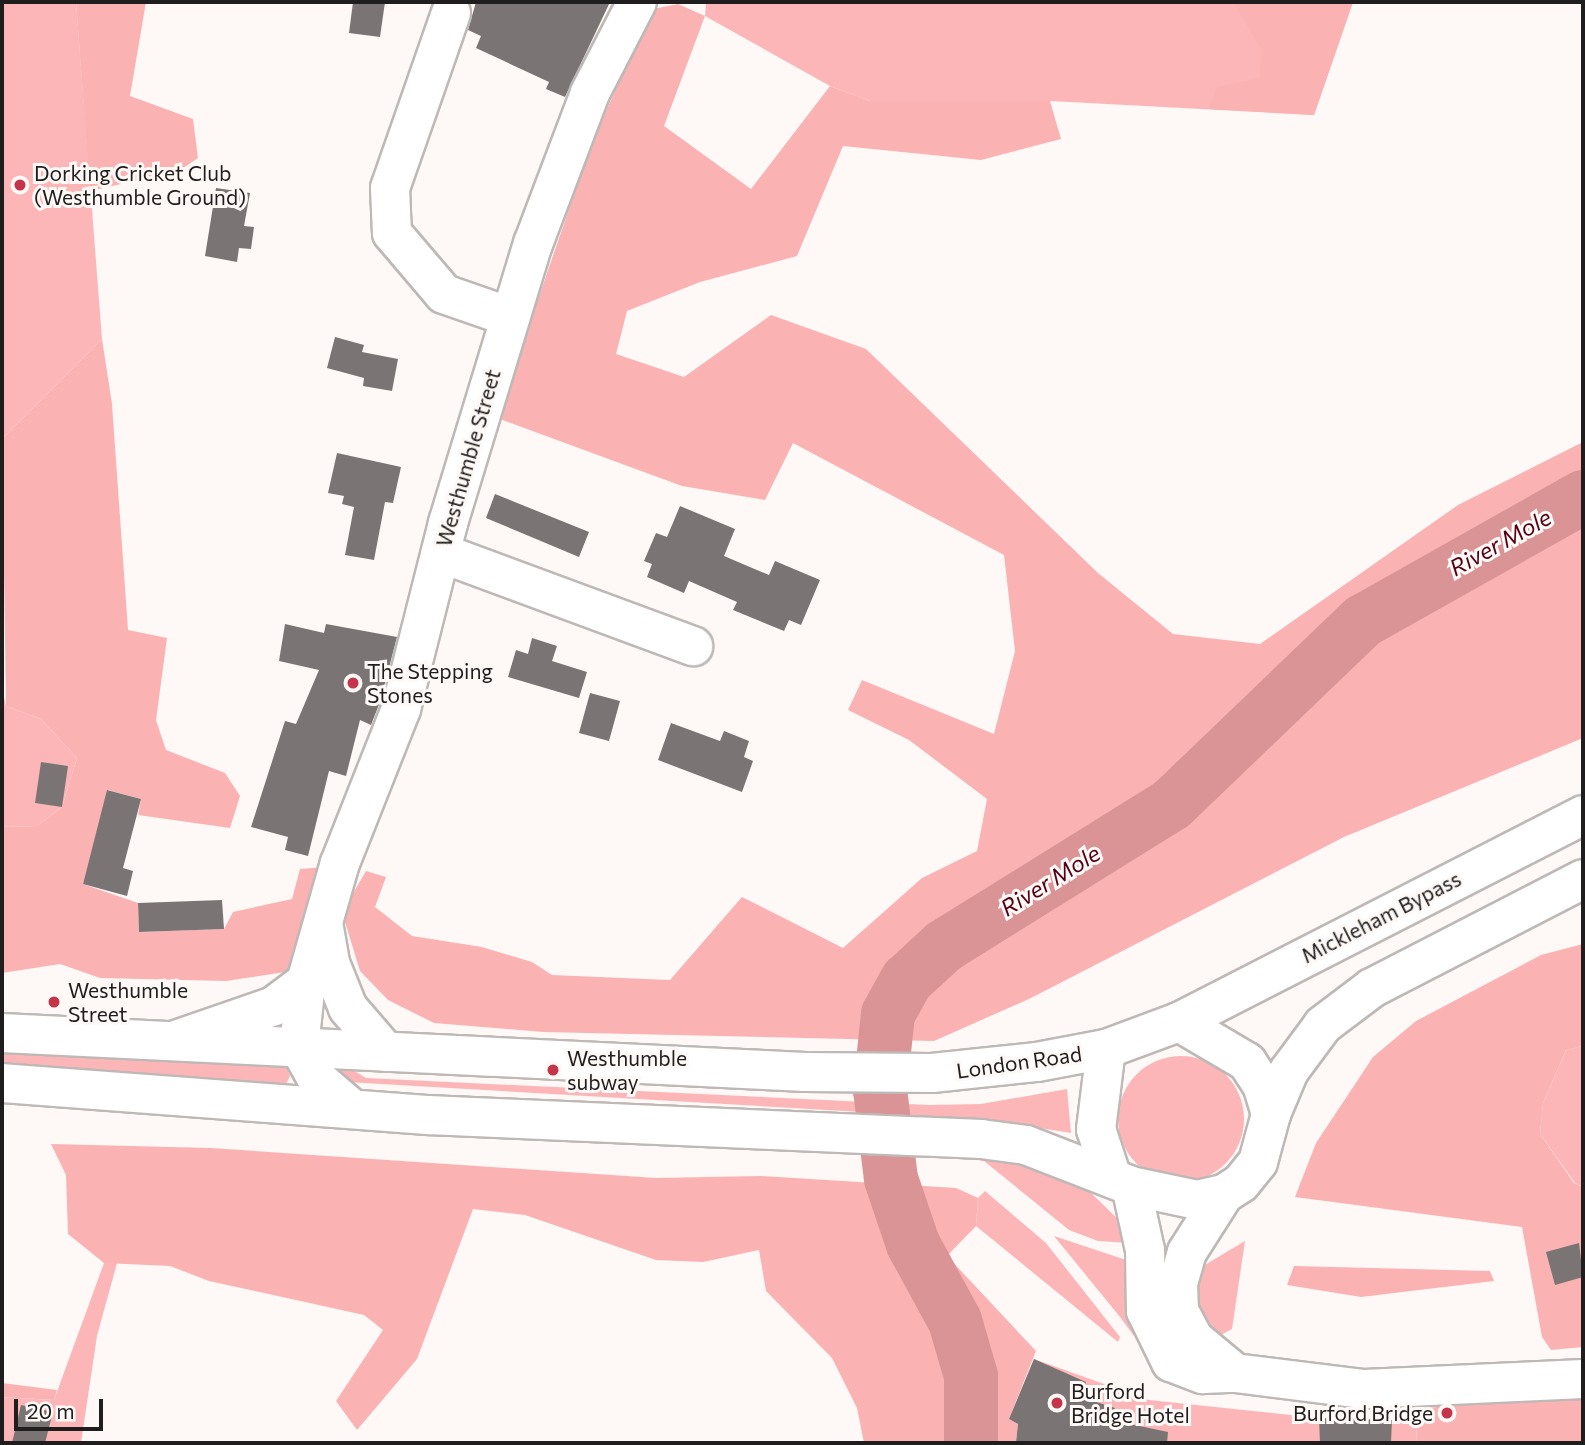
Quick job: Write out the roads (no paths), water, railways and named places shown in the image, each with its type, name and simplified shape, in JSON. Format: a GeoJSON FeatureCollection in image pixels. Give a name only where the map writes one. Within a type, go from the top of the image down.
{"type":"FeatureCollection","features":[{"type":"Feature","properties":{"kind":"main road","name":"Westhumble Street"},"geometry":{"type":"LineString","coordinates":[[299,1047],[306,982],[340,863],[401,709],[441,553],[510,317],[590,93],[637,2]]}},
{"type":"Feature","properties":{"kind":"main road"},"geometry":{"type":"LineString","coordinates":[[451,13],[390,188],[393,233],[444,294],[510,317]]}},
{"type":"Feature","properties":{"kind":"main road"},"geometry":{"type":"LineString","coordinates":[[441,553],[694,646]]}},
{"type":"Feature","properties":{"kind":"main road","name":"Mickleham Bypass"},"geometry":{"type":"LineString","coordinates":[[1180,1022],[1583,814]]}},
{"type":"Feature","properties":{"kind":"main road"},"geometry":{"type":"LineString","coordinates":[[1235,1373],[1194,1339],[1179,1311],[1178,1284],[1186,1252],[1224,1194],[1258,1162],[1270,1114],[1290,1071],[1323,1024],[1372,988],[1583,879]]}},
{"type":"Feature","properties":{"kind":"main road","name":"Westhumble Street"},"geometry":{"type":"LineString","coordinates":[[324,922],[330,963],[348,1008],[386,1052]]}},
{"type":"Feature","properties":{"kind":"main road"},"geometry":{"type":"LineString","coordinates":[[176,1040],[274,1006],[306,982]]}},
{"type":"Feature","properties":{"kind":"main road"},"geometry":{"type":"LineString","coordinates":[[1270,1114],[1262,1085],[1247,1062],[1180,1022],[1107,1049],[1096,1129],[1121,1182],[1145,1250],[1146,1311],[1159,1346],[1171,1362],[1203,1374],[1235,1373],[1364,1389],[1481,1388],[1583,1379]]}},
{"type":"Feature","properties":{"kind":"main road"},"geometry":{"type":"LineString","coordinates":[[2,1034],[176,1040],[386,1052]]}},
{"type":"Feature","properties":{"kind":"main road"},"geometry":{"type":"LineString","coordinates":[[299,1047],[317,1079],[351,1108]]}},
{"type":"Feature","properties":{"kind":"main road","name":"London Road"},"geometry":{"type":"LineString","coordinates":[[386,1052],[804,1072],[932,1073],[1107,1049]]}},
{"type":"Feature","properties":{"kind":"main road"},"geometry":{"type":"LineString","coordinates":[[2,1083],[351,1108],[928,1135],[1026,1145],[1121,1182],[1197,1200],[1224,1194]]}},
{"type":"Feature","properties":{"kind":"waterway","name":"River Mole"},"geometry":{"type":"LineString","coordinates":[[971,1443],[971,1376],[955,1321],[913,1244],[891,1179],[880,1090],[888,1014],[907,980],[944,946],[1172,804],[1363,621],[1583,497]]}},
{"type":"Feature","properties":{"kind":"place","name":"Dorking Cricket Club (Westhumble Ground)"},"geometry":{"type":"Point","coordinates":[20,185]}},
{"type":"Feature","properties":{"kind":"place","name":"The Stepping Stones"},"geometry":{"type":"Point","coordinates":[353,683]}},
{"type":"Feature","properties":{"kind":"place","name":"Westhumble Street"},"geometry":{"type":"Point","coordinates":[54,1002]}},
{"type":"Feature","properties":{"kind":"place","name":"Westhumble subway"},"geometry":{"type":"Point","coordinates":[553,1070]}},
{"type":"Feature","properties":{"kind":"place","name":"Burford Bridge Hotel"},"geometry":{"type":"Point","coordinates":[1057,1403]}},
{"type":"Feature","properties":{"kind":"place","name":"Burford Bridge"},"geometry":{"type":"Point","coordinates":[1447,1413]}}]}
